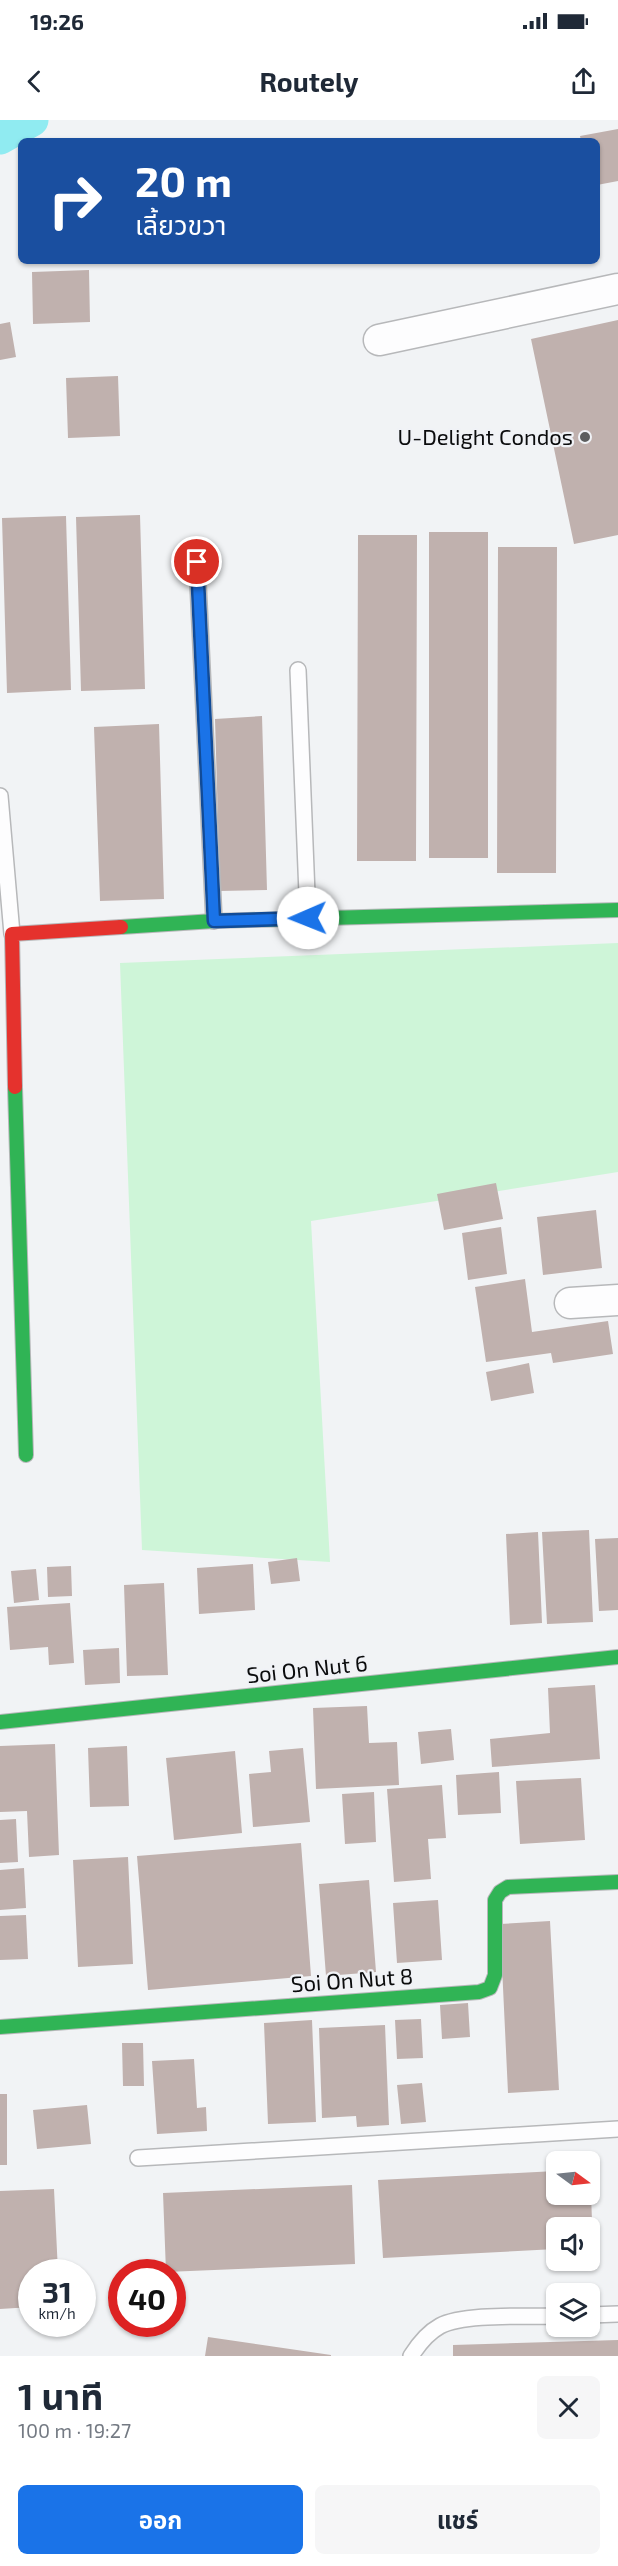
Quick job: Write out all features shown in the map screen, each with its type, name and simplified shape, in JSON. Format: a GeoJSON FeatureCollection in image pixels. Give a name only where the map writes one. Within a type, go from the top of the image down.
{"type":"FeatureCollection","features":[{"type":"Feature","properties":{"kind":"street"},"geometry":{"type":"LineString","coordinates":[[379,340],[618,289]]}},
{"type":"Feature","properties":{"kind":"street"},"geometry":{"type":"LineString","coordinates":[[26,1455],[12,1007],[12,934],[214,921],[618,910]]}},
{"type":"Feature","properties":{"kind":"street"},"geometry":{"type":"LineString","coordinates":[[570,1303],[618,1300]]}},
{"type":"Feature","properties":{"kind":"street","name":"Soi On Nut 6"},"geometry":{"type":"LineString","coordinates":[[0,1722],[618,1657]]}},
{"type":"Feature","properties":{"kind":"street","name":"Soi On Nut 8"},"geometry":{"type":"LineString","coordinates":[[0,2027],[479,1992],[490,1988],[495,1975],[495,1900],[500,1892],[508,1887],[618,1882]]}},
{"type":"Feature","properties":{"kind":"lane"},"geometry":{"type":"LineString","coordinates":[[197,562],[214,921]]}},
{"type":"Feature","properties":{"kind":"lane"},"geometry":{"type":"LineString","coordinates":[[298,670],[308,918]]}},
{"type":"Feature","properties":{"kind":"lane"},"geometry":{"type":"LineString","coordinates":[[0,796],[12,934]]}},
{"type":"Feature","properties":{"kind":"lane"},"geometry":{"type":"LineString","coordinates":[[138,2158],[618,2129]]}},
{"type":"Feature","properties":{"kind":"lane"},"geometry":{"type":"LineString","coordinates":[[600,2315],[618,2314]]}},
{"type":"Feature","properties":{"kind":"lane"},"geometry":{"type":"LineString","coordinates":[[411,2356],[419,2344],[440,2326],[463,2319],[546,2316]]}},
{"type":"Feature","properties":{"kind":"green space"},"geometry":{"type":"Polygon","coordinates":[[[618,943],[618,1172],[311,1221],[330,1562],[142,1550],[120,963],[618,943]]]}},
{"type":"Feature","properties":{"kind":"building"},"geometry":{"type":"Polygon","coordinates":[[[618,129],[618,181],[600,184],[600,138],[580,138],[580,136],[618,129]]]}},
{"type":"Feature","properties":{"kind":"building"},"geometry":{"type":"Polygon","coordinates":[[[89,270],[90,322],[33,324],[32,272],[89,270]]]}},
{"type":"Feature","properties":{"kind":"building","name":"U-Delight Condos"},"geometry":{"type":"Polygon","coordinates":[[[618,320],[618,535],[574,544],[531,339],[618,320]]]}},
{"type":"Feature","properties":{"kind":"building"},"geometry":{"type":"Polygon","coordinates":[[[10,322],[16,357],[0,360],[0,324],[10,322]]]}},
{"type":"Feature","properties":{"kind":"building"},"geometry":{"type":"Polygon","coordinates":[[[118,376],[120,436],[68,438],[66,378],[118,376]]]}},
{"type":"Feature","properties":{"kind":"building"},"geometry":{"type":"Polygon","coordinates":[[[140,515],[145,689],[81,691],[76,517],[140,515]]]}},
{"type":"Feature","properties":{"kind":"building"},"geometry":{"type":"Polygon","coordinates":[[[66,516],[71,690],[7,693],[2,518],[66,516]]]}},
{"type":"Feature","properties":{"kind":"building"},"geometry":{"type":"Polygon","coordinates":[[[429,532],[488,532],[488,858],[429,858],[429,532]]]}},
{"type":"Feature","properties":{"kind":"building"},"geometry":{"type":"Polygon","coordinates":[[[358,535],[417,535],[416,861],[357,861],[358,535]]]}},
{"type":"Feature","properties":{"kind":"building"},"geometry":{"type":"Polygon","coordinates":[[[498,547],[557,547],[556,873],[497,873],[498,547]]]}},
{"type":"Feature","properties":{"kind":"building"},"geometry":{"type":"Polygon","coordinates":[[[262,716],[267,890],[220,891],[215,719],[262,716]]]}},
{"type":"Feature","properties":{"kind":"building"},"geometry":{"type":"Polygon","coordinates":[[[159,724],[164,899],[100,901],[94,727],[159,724]]]}},
{"type":"Feature","properties":{"kind":"building"},"geometry":{"type":"Polygon","coordinates":[[[496,1183],[503,1219],[444,1230],[437,1194],[496,1183]]]}},
{"type":"Feature","properties":{"kind":"building"},"geometry":{"type":"Polygon","coordinates":[[[596,1210],[602,1268],[543,1275],[537,1217],[596,1210]]]}},
{"type":"Feature","properties":{"kind":"building"},"geometry":{"type":"Polygon","coordinates":[[[501,1227],[507,1274],[468,1280],[462,1233],[501,1227]]]}},
{"type":"Feature","properties":{"kind":"building"},"geometry":{"type":"Polygon","coordinates":[[[525,1279],[532,1332],[608,1321],[613,1354],[553,1363],[551,1353],[486,1362],[475,1287],[525,1279]]]}},
{"type":"Feature","properties":{"kind":"building"},"geometry":{"type":"Polygon","coordinates":[[[529,1363],[534,1393],[491,1401],[486,1372],[529,1363]]]}},
{"type":"Feature","properties":{"kind":"building"},"geometry":{"type":"Polygon","coordinates":[[[589,1530],[593,1622],[547,1624],[542,1532],[589,1530]]]}},
{"type":"Feature","properties":{"kind":"building"},"geometry":{"type":"Polygon","coordinates":[[[538,1532],[542,1623],[510,1625],[506,1534],[538,1532]]]}},
{"type":"Feature","properties":{"kind":"building"},"geometry":{"type":"Polygon","coordinates":[[[618,1538],[618,1610],[599,1611],[595,1539],[618,1538]]]}},
{"type":"Feature","properties":{"kind":"building"},"geometry":{"type":"Polygon","coordinates":[[[297,1558],[300,1581],[271,1584],[268,1562],[297,1558]]]}},
{"type":"Feature","properties":{"kind":"building"},"geometry":{"type":"Polygon","coordinates":[[[253,1564],[255,1610],[199,1614],[197,1568],[253,1564]]]}},
{"type":"Feature","properties":{"kind":"building"},"geometry":{"type":"Polygon","coordinates":[[[71,1566],[72,1596],[48,1597],[47,1567],[71,1566]]]}},
{"type":"Feature","properties":{"kind":"building"},"geometry":{"type":"Polygon","coordinates":[[[36,1569],[39,1600],[14,1603],[11,1571],[36,1569]]]}},
{"type":"Feature","properties":{"kind":"building"},"geometry":{"type":"Polygon","coordinates":[[[164,1583],[168,1675],[127,1676],[124,1585],[164,1583]]]}},
{"type":"Feature","properties":{"kind":"building"},"geometry":{"type":"Polygon","coordinates":[[[70,1603],[74,1663],[49,1665],[48,1647],[10,1650],[7,1607],[70,1603]]]}},
{"type":"Feature","properties":{"kind":"building"},"geometry":{"type":"Polygon","coordinates":[[[119,1648],[120,1683],[85,1685],[83,1650],[119,1648]]]}},
{"type":"Feature","properties":{"kind":"building"},"geometry":{"type":"Polygon","coordinates":[[[595,1685],[600,1759],[492,1767],[490,1739],[550,1733],[548,1688],[595,1685]]]}},
{"type":"Feature","properties":{"kind":"building"},"geometry":{"type":"Polygon","coordinates":[[[367,1706],[369,1743],[397,1742],[399,1785],[316,1789],[313,1708],[367,1706]]]}},
{"type":"Feature","properties":{"kind":"building"},"geometry":{"type":"Polygon","coordinates":[[[451,1729],[454,1760],[421,1764],[418,1732],[451,1729]]]}},
{"type":"Feature","properties":{"kind":"building"},"geometry":{"type":"Polygon","coordinates":[[[55,1744],[59,1855],[29,1857],[27,1811],[0,1812],[0,1746],[55,1744]]]}},
{"type":"Feature","properties":{"kind":"building"},"geometry":{"type":"Polygon","coordinates":[[[127,1746],[129,1806],[90,1807],[88,1748],[127,1746]]]}},
{"type":"Feature","properties":{"kind":"building"},"geometry":{"type":"Polygon","coordinates":[[[303,1748],[310,1822],[253,1827],[249,1774],[271,1772],[269,1751],[303,1748]]]}},
{"type":"Feature","properties":{"kind":"building"},"geometry":{"type":"Polygon","coordinates":[[[235,1751],[242,1833],[174,1840],[166,1758],[235,1751]]]}},
{"type":"Feature","properties":{"kind":"building"},"geometry":{"type":"Polygon","coordinates":[[[499,1772],[501,1813],[458,1815],[456,1775],[499,1772]]]}},
{"type":"Feature","properties":{"kind":"building"},"geometry":{"type":"Polygon","coordinates":[[[581,1778],[585,1840],[520,1844],[516,1781],[581,1778]]]}},
{"type":"Feature","properties":{"kind":"building"},"geometry":{"type":"Polygon","coordinates":[[[442,1785],[446,1838],[428,1839],[431,1879],[394,1882],[387,1789],[442,1785]]]}},
{"type":"Feature","properties":{"kind":"building"},"geometry":{"type":"Polygon","coordinates":[[[374,1792],[376,1842],[345,1844],[342,1794],[374,1792]]]}},
{"type":"Feature","properties":{"kind":"building"},"geometry":{"type":"Polygon","coordinates":[[[16,1819],[18,1862],[0,1863],[0,1820],[16,1819]]]}},
{"type":"Feature","properties":{"kind":"building"},"geometry":{"type":"Polygon","coordinates":[[[301,1843],[311,1976],[148,1990],[137,1856],[301,1843]]]}},
{"type":"Feature","properties":{"kind":"building"},"geometry":{"type":"Polygon","coordinates":[[[128,1857],[133,1964],[78,1967],[73,1860],[128,1857]]]}},
{"type":"Feature","properties":{"kind":"building"},"geometry":{"type":"Polygon","coordinates":[[[24,1868],[26,1908],[0,1910],[0,1870],[24,1868]]]}},
{"type":"Feature","properties":{"kind":"building"},"geometry":{"type":"Polygon","coordinates":[[[369,1880],[376,1972],[326,1976],[319,1884],[369,1880]]]}},
{"type":"Feature","properties":{"kind":"building"},"geometry":{"type":"Polygon","coordinates":[[[438,1900],[442,1960],[397,1963],[393,1903],[438,1900]]]}},
{"type":"Feature","properties":{"kind":"building"},"geometry":{"type":"Polygon","coordinates":[[[26,1915],[28,1959],[0,1960],[0,1916],[26,1915]]]}},
{"type":"Feature","properties":{"kind":"building"},"geometry":{"type":"Polygon","coordinates":[[[550,1921],[559,2090],[508,2093],[500,1924],[550,1921]]]}},
{"type":"Feature","properties":{"kind":"building"},"geometry":{"type":"Polygon","coordinates":[[[468,2003],[470,2037],[442,2039],[440,2005],[468,2003]]]}},
{"type":"Feature","properties":{"kind":"building"},"geometry":{"type":"Polygon","coordinates":[[[421,2019],[423,2058],[397,2059],[395,2020],[421,2019]]]}},
{"type":"Feature","properties":{"kind":"building"},"geometry":{"type":"Polygon","coordinates":[[[312,2020],[316,2122],[268,2124],[264,2023],[312,2020]]]}},
{"type":"Feature","properties":{"kind":"building"},"geometry":{"type":"Polygon","coordinates":[[[385,2025],[389,2125],[357,2127],[356,2116],[322,2118],[319,2028],[385,2025]]]}},
{"type":"Feature","properties":{"kind":"building"},"geometry":{"type":"Polygon","coordinates":[[[122,2043],[143,2043],[144,2086],[123,2086],[122,2043]]]}},
{"type":"Feature","properties":{"kind":"building"},"geometry":{"type":"Polygon","coordinates":[[[194,2059],[197,2108],[206,2107],[207,2131],[157,2134],[152,2061],[194,2059]]]}},
{"type":"Feature","properties":{"kind":"building"},"geometry":{"type":"Polygon","coordinates":[[[422,2083],[426,2122],[401,2124],[397,2085],[422,2083]]]}},
{"type":"Feature","properties":{"kind":"building"},"geometry":{"type":"Polygon","coordinates":[[[0,2094],[7,2094],[7,2165],[0,2165],[0,2094]]]}},
{"type":"Feature","properties":{"kind":"building"},"geometry":{"type":"Polygon","coordinates":[[[87,2105],[91,2144],[37,2149],[33,2110],[87,2105]]]}},
{"type":"Feature","properties":{"kind":"building"},"geometry":{"type":"Polygon","coordinates":[[[546,2172],[546,2205],[591,2205],[592,2217],[546,2217],[546,2250],[383,2258],[378,2180],[546,2172]]]}},
{"type":"Feature","properties":{"kind":"building"},"geometry":{"type":"Polygon","coordinates":[[[352,2185],[355,2264],[186,2271],[186,2259],[166,2259],[163,2193],[352,2185]]]}},
{"type":"Feature","properties":{"kind":"building"},"geometry":{"type":"Polygon","coordinates":[[[54,2189],[57,2259],[18,2259],[18,2308],[0,2309],[0,2191],[54,2189]]]}},
{"type":"Feature","properties":{"kind":"building"},"geometry":{"type":"Polygon","coordinates":[[[208,2337],[331,2355],[331,2356],[205,2356],[208,2337]]]}},
{"type":"Feature","properties":{"kind":"building"},"geometry":{"type":"Polygon","coordinates":[[[618,2340],[618,2356],[453,2356],[453,2345],[618,2340]]]}},
{"type":"Feature","properties":{"kind":"waterway"},"geometry":{"type":"LineString","coordinates":[[0,138],[32,120]]}},
{"type":"Feature","properties":{"kind":"traffic: fast"},"geometry":{"type":"LineString","coordinates":[[121,927],[214,921],[618,910]]}},
{"type":"Feature","properties":{"kind":"traffic: fast"},"geometry":{"type":"LineString","coordinates":[[15,1087],[26,1455]]}},
{"type":"Feature","properties":{"kind":"traffic: fast"},"geometry":{"type":"LineString","coordinates":[[0,1722],[618,1657]]}},
{"type":"Feature","properties":{"kind":"traffic: fast"},"geometry":{"type":"LineString","coordinates":[[0,2027],[479,1992],[490,1988],[495,1975],[495,1900],[500,1892],[508,1887],[618,1882]]}},
{"type":"Feature","properties":{"kind":"traffic: jam"},"geometry":{"type":"LineString","coordinates":[[15,1087],[12,934],[121,927]]}},
{"type":"Feature","properties":{"kind":"place","name":"U-Delight Condos"},"geometry":{"type":"Point","coordinates":[585,437]}},
{"type":"Feature","properties":{"kind":"route"},"geometry":{"type":"LineString","coordinates":[[197,562],[214,921],[308,918]]}}]}
